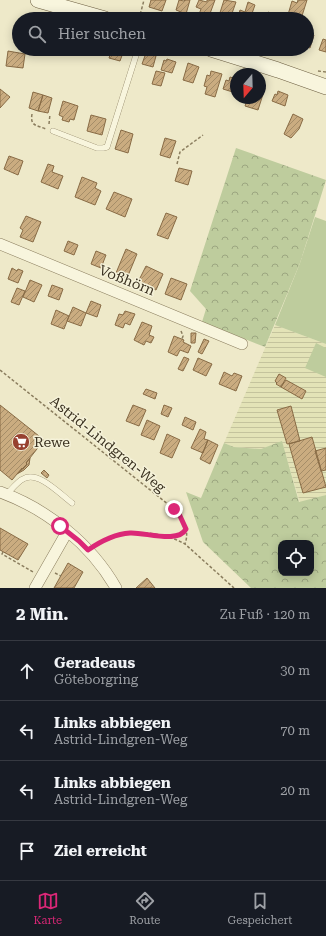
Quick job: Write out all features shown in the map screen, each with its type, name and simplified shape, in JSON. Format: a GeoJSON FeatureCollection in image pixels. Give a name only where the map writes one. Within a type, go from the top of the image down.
{"type":"FeatureCollection","features":[{"type":"Feature","properties":{"kind":"street"},"geometry":{"type":"LineString","coordinates":[[38,0],[80,12]]}},
{"type":"Feature","properties":{"kind":"street"},"geometry":{"type":"LineString","coordinates":[[233,56],[326,87]]}},
{"type":"Feature","properties":{"kind":"street","name":"Voßhörn"},"geometry":{"type":"LineString","coordinates":[[0,244],[242,344]]}},
{"type":"Feature","properties":{"kind":"street"},"geometry":{"type":"LineString","coordinates":[[4,493],[38,510],[79,541],[108,575],[116,588]]}},
{"type":"Feature","properties":{"kind":"street"},"geometry":{"type":"LineString","coordinates":[[35,588],[68,532]]}},
{"type":"Feature","properties":{"kind":"lane"},"geometry":{"type":"LineString","coordinates":[[53,131],[97,148],[107,147],[136,56]]}},
{"type":"Feature","properties":{"kind":"lane"},"geometry":{"type":"LineString","coordinates":[[4,493],[21,480],[28,476],[33,476],[41,479],[72,503]]}},
{"type":"Feature","properties":{"kind":"path"},"geometry":{"type":"LineString","coordinates":[[141,12],[144,0]]}},
{"type":"Feature","properties":{"kind":"path"},"geometry":{"type":"LineString","coordinates":[[32,114],[33,124],[53,131]]}},
{"type":"Feature","properties":{"kind":"path"},"geometry":{"type":"LineString","coordinates":[[50,114],[48,120],[49,127],[53,131]]}},
{"type":"Feature","properties":{"kind":"path"},"geometry":{"type":"LineString","coordinates":[[177,164],[180,152],[203,135]]}},
{"type":"Feature","properties":{"kind":"path","name":"Astrid-Lindgren-Weg"},"geometry":{"type":"LineString","coordinates":[[0,370],[174,509],[180,516],[186,529]]}},
{"type":"Feature","properties":{"kind":"path"},"geometry":{"type":"LineString","coordinates":[[88,550],[103,540],[116,535],[131,533],[176,536],[181,534],[186,529]]}},
{"type":"Feature","properties":{"kind":"path"},"geometry":{"type":"LineString","coordinates":[[185,544],[187,538],[186,529]]}},
{"type":"Feature","properties":{"kind":"path"},"geometry":{"type":"LineString","coordinates":[[165,536],[185,544],[234,588]]}},
{"type":"Feature","properties":{"kind":"path"},"geometry":{"type":"LineString","coordinates":[[3,552],[2,554],[42,576]]}},
{"type":"Feature","properties":{"kind":"green space"},"geometry":{"type":"Polygon","coordinates":[[[236,148],[326,180],[300,263],[265,347],[202,322],[206,309],[190,291],[236,148]]]}},
{"type":"Feature","properties":{"kind":"green space"},"geometry":{"type":"Polygon","coordinates":[[[315,217],[326,221],[326,344],[275,325],[300,263],[315,217]]]}},
{"type":"Feature","properties":{"kind":"green space"},"geometry":{"type":"Polygon","coordinates":[[[275,325],[326,344],[326,495],[300,503],[282,442],[261,449],[234,447],[224,443],[275,325]]]}},
{"type":"Feature","properties":{"kind":"green space"},"geometry":{"type":"Polygon","coordinates":[[[316,343],[326,348],[326,377],[305,368],[316,343]]]}},
{"type":"Feature","properties":{"kind":"green space"},"geometry":{"type":"Polygon","coordinates":[[[282,441],[299,502],[326,495],[326,588],[251,588],[203,542],[186,492],[201,498],[224,443],[234,447],[261,449],[282,441]]]}},
{"type":"Feature","properties":{"kind":"building"},"geometry":{"type":"Polygon","coordinates":[[[151,0],[166,0],[162,11],[149,7],[151,0]]]}},
{"type":"Feature","properties":{"kind":"building"},"geometry":{"type":"Polygon","coordinates":[[[179,0],[190,0],[187,12],[176,10],[179,0]]]}},
{"type":"Feature","properties":{"kind":"building"},"geometry":{"type":"Polygon","coordinates":[[[199,0],[207,2],[207,0],[215,0],[211,12],[200,12],[201,9],[196,7],[199,0]]]}},
{"type":"Feature","properties":{"kind":"building"},"geometry":{"type":"Polygon","coordinates":[[[224,0],[236,2],[232,12],[220,12],[224,0]]]}},
{"type":"Feature","properties":{"kind":"building"},"geometry":{"type":"Polygon","coordinates":[[[298,0],[307,0],[303,12],[289,12],[292,1],[297,3],[298,0]]]}},
{"type":"Feature","properties":{"kind":"building"},"geometry":{"type":"Polygon","coordinates":[[[248,2],[255,5],[252,12],[245,12],[248,2]]]}},
{"type":"Feature","properties":{"kind":"building"},"geometry":{"type":"Polygon","coordinates":[[[323,39],[326,40],[326,52],[319,50],[323,39]]]}},
{"type":"Feature","properties":{"kind":"building"},"geometry":{"type":"Polygon","coordinates":[[[8,51],[12,52],[12,56],[25,56],[23,68],[6,66],[8,51]]]}},
{"type":"Feature","properties":{"kind":"building"},"geometry":{"type":"Polygon","coordinates":[[[110,56],[122,56],[120,61],[109,58],[110,56]]]}},
{"type":"Feature","properties":{"kind":"building"},"geometry":{"type":"Polygon","coordinates":[[[145,56],[156,56],[153,67],[142,64],[145,56]]]}},
{"type":"Feature","properties":{"kind":"building"},"geometry":{"type":"Polygon","coordinates":[[[167,59],[176,62],[172,73],[161,70],[164,60],[166,61],[167,59]]]}},
{"type":"Feature","properties":{"kind":"building"},"geometry":{"type":"Polygon","coordinates":[[[188,63],[199,67],[193,83],[183,80],[188,63]]]}},
{"type":"Feature","properties":{"kind":"building"},"geometry":{"type":"Polygon","coordinates":[[[156,71],[165,73],[161,86],[152,84],[156,71]]]}},
{"type":"Feature","properties":{"kind":"building"},"geometry":{"type":"Polygon","coordinates":[[[211,71],[222,74],[215,97],[205,94],[207,87],[204,86],[207,75],[210,76],[211,71]]]}},
{"type":"Feature","properties":{"kind":"building"},"geometry":{"type":"Polygon","coordinates":[[[230,77],[230,91],[223,89],[226,80],[229,81],[230,77]]]}},
{"type":"Feature","properties":{"kind":"building"},"geometry":{"type":"Polygon","coordinates":[[[0,89],[10,97],[0,108],[0,89]]]}},
{"type":"Feature","properties":{"kind":"building"},"geometry":{"type":"Polygon","coordinates":[[[278,91],[288,95],[285,106],[272,101],[275,94],[277,95],[278,91]]]}},
{"type":"Feature","properties":{"kind":"building"},"geometry":{"type":"Polygon","coordinates":[[[33,92],[43,95],[38,111],[29,108],[33,92]]]}},
{"type":"Feature","properties":{"kind":"building"},"geometry":{"type":"Polygon","coordinates":[[[43,95],[52,98],[48,113],[38,111],[43,95]]]}},
{"type":"Feature","properties":{"kind":"building"},"geometry":{"type":"Polygon","coordinates":[[[63,101],[78,106],[74,120],[70,119],[69,122],[62,120],[63,117],[59,115],[63,101]]]}},
{"type":"Feature","properties":{"kind":"building"},"geometry":{"type":"Polygon","coordinates":[[[246,104],[260,104],[258,110],[245,106],[246,104]]]}},
{"type":"Feature","properties":{"kind":"building"},"geometry":{"type":"Polygon","coordinates":[[[293,114],[303,119],[299,129],[291,138],[284,134],[293,114]]]}},
{"type":"Feature","properties":{"kind":"building"},"geometry":{"type":"Polygon","coordinates":[[[91,115],[106,119],[102,135],[87,131],[91,115]]]}},
{"type":"Feature","properties":{"kind":"building"},"geometry":{"type":"Polygon","coordinates":[[[121,130],[133,134],[128,153],[115,149],[121,130]]]}},
{"type":"Feature","properties":{"kind":"building"},"geometry":{"type":"Polygon","coordinates":[[[165,138],[176,141],[170,158],[160,155],[165,138]]]}},
{"type":"Feature","properties":{"kind":"building"},"geometry":{"type":"Polygon","coordinates":[[[9,156],[23,161],[18,175],[4,169],[9,156]]]}},
{"type":"Feature","properties":{"kind":"building"},"geometry":{"type":"Polygon","coordinates":[[[48,164],[54,166],[52,172],[63,176],[58,189],[41,182],[48,164]]]}},
{"type":"Feature","properties":{"kind":"building"},"geometry":{"type":"Polygon","coordinates":[[[179,168],[192,171],[188,185],[175,181],[179,168]]]}},
{"type":"Feature","properties":{"kind":"building"},"geometry":{"type":"Polygon","coordinates":[[[82,177],[97,183],[95,188],[101,191],[95,205],[75,197],[82,177]]]}},
{"type":"Feature","properties":{"kind":"building"},"geometry":{"type":"Polygon","coordinates":[[[114,192],[132,199],[125,217],[106,209],[114,192]]]}},
{"type":"Feature","properties":{"kind":"building"},"geometry":{"type":"Polygon","coordinates":[[[166,213],[177,217],[168,239],[157,235],[166,213]]]}},
{"type":"Feature","properties":{"kind":"building"},"geometry":{"type":"Polygon","coordinates":[[[26,216],[41,222],[33,242],[20,237],[23,230],[20,228],[26,216]]]}},
{"type":"Feature","properties":{"kind":"building"},"geometry":{"type":"Polygon","coordinates":[[[68,241],[78,245],[74,255],[64,251],[68,241]]]}},
{"type":"Feature","properties":{"kind":"building"},"geometry":{"type":"Polygon","coordinates":[[[126,249],[137,254],[127,278],[116,273],[126,249]]]}},
{"type":"Feature","properties":{"kind":"building"},"geometry":{"type":"Polygon","coordinates":[[[96,251],[106,255],[101,268],[91,264],[96,251]]]}},
{"type":"Feature","properties":{"kind":"building"},"geometry":{"type":"Polygon","coordinates":[[[146,266],[163,274],[156,290],[138,282],[146,266]]]}},
{"type":"Feature","properties":{"kind":"building"},"geometry":{"type":"Polygon","coordinates":[[[12,268],[17,271],[18,269],[23,271],[18,283],[8,279],[12,268]]]}},
{"type":"Feature","properties":{"kind":"building"},"geometry":{"type":"Polygon","coordinates":[[[171,278],[187,284],[181,300],[165,294],[171,278]]]}},
{"type":"Feature","properties":{"kind":"building"},"geometry":{"type":"Polygon","coordinates":[[[30,280],[42,285],[34,302],[23,297],[30,280]]]}},
{"type":"Feature","properties":{"kind":"building"},"geometry":{"type":"Polygon","coordinates":[[[52,285],[63,289],[59,300],[48,296],[52,285]]]}},
{"type":"Feature","properties":{"kind":"building"},"geometry":{"type":"Polygon","coordinates":[[[17,288],[25,291],[19,305],[11,302],[17,288]]]}},
{"type":"Feature","properties":{"kind":"building"},"geometry":{"type":"Polygon","coordinates":[[[91,301],[101,305],[97,317],[86,313],[91,301]]]}},
{"type":"Feature","properties":{"kind":"building"},"geometry":{"type":"Polygon","coordinates":[[[73,307],[86,313],[81,326],[67,321],[73,307]]]}},
{"type":"Feature","properties":{"kind":"building"},"geometry":{"type":"Polygon","coordinates":[[[56,310],[69,316],[64,329],[51,324],[56,310]]]}},
{"type":"Feature","properties":{"kind":"building"},"geometry":{"type":"Polygon","coordinates":[[[125,311],[135,314],[130,325],[125,323],[123,328],[115,325],[119,314],[123,315],[125,311]]]}},
{"type":"Feature","properties":{"kind":"building"},"geometry":{"type":"Polygon","coordinates":[[[142,322],[152,326],[149,335],[154,337],[151,343],[146,341],[144,345],[134,340],[142,322]]]}},
{"type":"Feature","properties":{"kind":"building"},"geometry":{"type":"Polygon","coordinates":[[[191,333],[196,333],[195,343],[191,343],[191,333]]]}},
{"type":"Feature","properties":{"kind":"building"},"geometry":{"type":"Polygon","coordinates":[[[174,336],[184,340],[183,342],[191,346],[188,353],[180,350],[177,356],[168,352],[174,336]]]}},
{"type":"Feature","properties":{"kind":"building"},"geometry":{"type":"Polygon","coordinates":[[[204,339],[209,341],[202,354],[198,352],[204,339]]]}},
{"type":"Feature","properties":{"kind":"building"},"geometry":{"type":"Polygon","coordinates":[[[184,357],[189,359],[183,371],[178,369],[184,357]]]}},
{"type":"Feature","properties":{"kind":"building"},"geometry":{"type":"Polygon","coordinates":[[[198,358],[212,364],[206,376],[193,370],[198,358]]]}},
{"type":"Feature","properties":{"kind":"building"},"geometry":{"type":"Polygon","coordinates":[[[224,372],[232,376],[234,373],[242,376],[236,391],[219,384],[224,372]]]}},
{"type":"Feature","properties":{"kind":"building"},"geometry":{"type":"Polygon","coordinates":[[[279,374],[286,378],[281,387],[276,384],[277,383],[275,381],[279,374]]]}},
{"type":"Feature","properties":{"kind":"building"},"geometry":{"type":"Polygon","coordinates":[[[286,380],[306,391],[302,399],[281,387],[286,380]]]}},
{"type":"Feature","properties":{"kind":"building"},"geometry":{"type":"Polygon","coordinates":[[[146,389],[157,393],[155,399],[143,394],[146,389]]]}},
{"type":"Feature","properties":{"kind":"building","name":"Rewe"},"geometry":{"type":"Polygon","coordinates":[[[0,405],[44,440],[23,469],[22,468],[12,480],[0,470],[0,405]]]}},
{"type":"Feature","properties":{"kind":"building"},"geometry":{"type":"Polygon","coordinates":[[[133,405],[146,410],[139,426],[126,421],[133,405]]]}},
{"type":"Feature","properties":{"kind":"building"},"geometry":{"type":"Polygon","coordinates":[[[164,405],[172,408],[168,417],[161,414],[164,405]]]}},
{"type":"Feature","properties":{"kind":"building"},"geometry":{"type":"Polygon","coordinates":[[[291,406],[300,441],[287,444],[277,410],[291,406]]]}},
{"type":"Feature","properties":{"kind":"building"},"geometry":{"type":"Polygon","coordinates":[[[185,417],[196,422],[193,430],[182,425],[185,417]]]}},
{"type":"Feature","properties":{"kind":"building"},"geometry":{"type":"Polygon","coordinates":[[[147,420],[160,426],[154,440],[141,435],[147,420]]]}},
{"type":"Feature","properties":{"kind":"building"},"geometry":{"type":"Polygon","coordinates":[[[200,429],[206,432],[204,439],[208,440],[203,453],[191,448],[200,429]]]}},
{"type":"Feature","properties":{"kind":"building"},"geometry":{"type":"Polygon","coordinates":[[[167,434],[180,440],[172,458],[160,453],[167,434]]]}},
{"type":"Feature","properties":{"kind":"building"},"geometry":{"type":"Polygon","coordinates":[[[312,437],[326,487],[303,493],[289,444],[312,437]]]}},
{"type":"Feature","properties":{"kind":"building"},"geometry":{"type":"Polygon","coordinates":[[[208,440],[218,445],[210,464],[200,459],[208,440]]]}},
{"type":"Feature","properties":{"kind":"building"},"geometry":{"type":"Polygon","coordinates":[[[326,448],[326,470],[321,471],[315,451],[326,448]]]}},
{"type":"Feature","properties":{"kind":"building"},"geometry":{"type":"Polygon","coordinates":[[[30,458],[29,465],[17,474],[27,464],[26,463],[30,458]]]}},
{"type":"Feature","properties":{"kind":"building"},"geometry":{"type":"Polygon","coordinates":[[[44,470],[49,475],[47,478],[41,473],[44,470]]]}},
{"type":"Feature","properties":{"kind":"building"},"geometry":{"type":"Polygon","coordinates":[[[0,528],[28,544],[18,560],[0,550],[0,528]]]}},
{"type":"Feature","properties":{"kind":"building"},"geometry":{"type":"Polygon","coordinates":[[[68,563],[83,572],[74,588],[54,588],[68,563]]]}},
{"type":"Feature","properties":{"kind":"building"},"geometry":{"type":"Polygon","coordinates":[[[147,578],[155,588],[136,588],[147,578]]]}},
{"type":"Feature","properties":{"kind":"place","name":"Rewe"},"geometry":{"type":"Point","coordinates":[21,442]}},
{"type":"Feature","properties":{"kind":"route"},"geometry":{"type":"LineString","coordinates":[[60,526],[88,550],[103,540],[116,535],[131,533],[176,536],[181,534],[186,529],[185,525],[174,509]]}}]}
